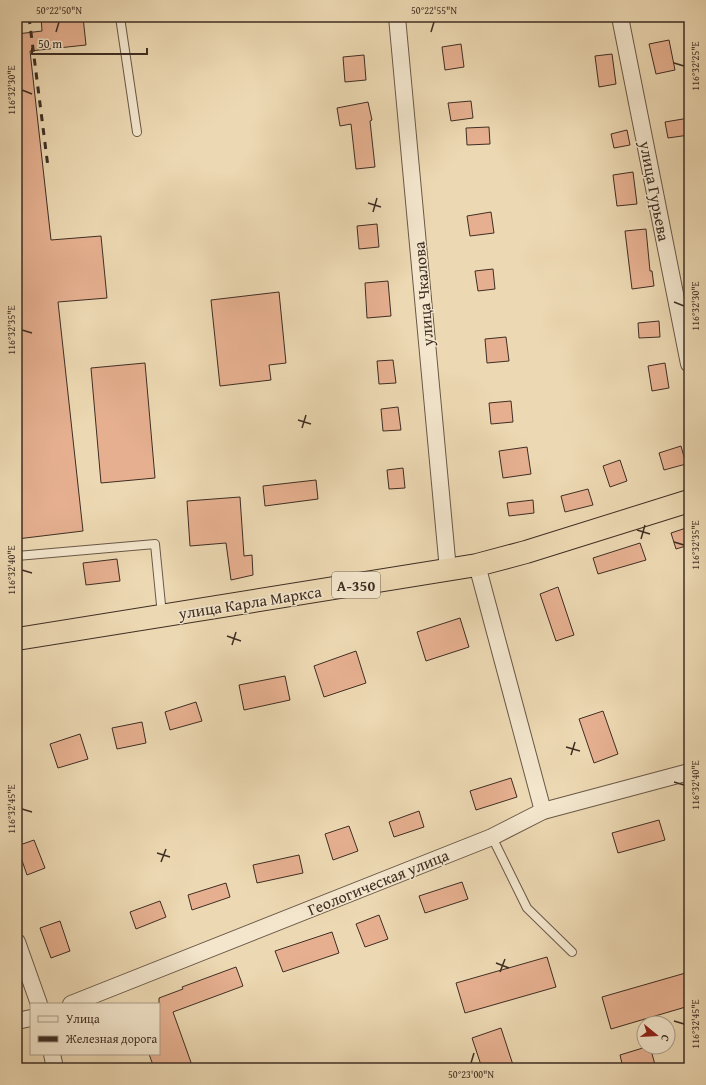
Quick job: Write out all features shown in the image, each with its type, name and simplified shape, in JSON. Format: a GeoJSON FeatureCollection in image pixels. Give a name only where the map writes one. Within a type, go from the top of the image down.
{"type":"FeatureCollection","features":[{"type":"Feature","properties":{"kind":"highway","name":"улица Карла Маркса"},"geometry":{"type":"LineString","coordinates":[[17,638],[477,565],[526,552],[689,501]]}},
{"type":"Feature","properties":{"kind":"street","name":"улица Чкалова"},"geometry":{"type":"LineString","coordinates":[[397,17],[448,570]]}},
{"type":"Feature","properties":{"kind":"street","name":"улица Гурьева"},"geometry":{"type":"LineString","coordinates":[[620,17],[689,364]]}},
{"type":"Feature","properties":{"kind":"street"},"geometry":{"type":"LineString","coordinates":[[477,565],[543,811]]}},
{"type":"Feature","properties":{"kind":"street","name":"Геологическая улица"},"geometry":{"type":"LineString","coordinates":[[73,1003],[492,837],[543,811],[689,772]]}},
{"type":"Feature","properties":{"kind":"street"},"geometry":{"type":"LineString","coordinates":[[17,942],[39,1003]]}},
{"type":"Feature","properties":{"kind":"street"},"geometry":{"type":"LineString","coordinates":[[17,1021],[30,1018]]}},
{"type":"Feature","properties":{"kind":"street"},"geometry":{"type":"LineString","coordinates":[[52,1055],[55,1068]]}},
{"type":"Feature","properties":{"kind":"lane"},"geometry":{"type":"LineString","coordinates":[[120,17],[137,132]]}},
{"type":"Feature","properties":{"kind":"lane"},"geometry":{"type":"LineString","coordinates":[[17,556],[155,544],[162,616]]}},
{"type":"Feature","properties":{"kind":"lane"},"geometry":{"type":"LineString","coordinates":[[492,837],[527,908],[572,952]]}},
{"type":"Feature","properties":{"kind":"building"},"geometry":{"type":"Polygon","coordinates":[[[41,17],[83,17],[86,45],[30,51],[51,240],[101,236],[107,298],[58,302],[83,531],[17,539],[17,34],[42,31],[41,17]]]}},
{"type":"Feature","properties":{"kind":"building"},"geometry":{"type":"Polygon","coordinates":[[[669,40],[675,70],[656,74],[649,44],[669,40]]]}},
{"type":"Feature","properties":{"kind":"building"},"geometry":{"type":"Polygon","coordinates":[[[461,44],[464,67],[445,70],[442,47],[461,44]]]}},
{"type":"Feature","properties":{"kind":"building"},"geometry":{"type":"Polygon","coordinates":[[[612,54],[616,84],[599,87],[595,56],[612,54]]]}},
{"type":"Feature","properties":{"kind":"building"},"geometry":{"type":"Polygon","coordinates":[[[364,55],[366,80],[345,82],[343,57],[364,55]]]}},
{"type":"Feature","properties":{"kind":"building"},"geometry":{"type":"Polygon","coordinates":[[[471,101],[473,118],[451,121],[448,103],[471,101]]]}},
{"type":"Feature","properties":{"kind":"building"},"geometry":{"type":"Polygon","coordinates":[[[368,102],[372,120],[370,121],[375,167],[356,169],[351,124],[340,126],[337,108],[368,102]]]}},
{"type":"Feature","properties":{"kind":"building"},"geometry":{"type":"Polygon","coordinates":[[[689,118],[689,135],[668,138],[665,122],[689,118]]]}},
{"type":"Feature","properties":{"kind":"building"},"geometry":{"type":"Polygon","coordinates":[[[489,127],[490,144],[467,145],[466,128],[489,127]]]}},
{"type":"Feature","properties":{"kind":"building"},"geometry":{"type":"Polygon","coordinates":[[[627,130],[630,145],[614,148],[611,134],[627,130]]]}},
{"type":"Feature","properties":{"kind":"building"},"geometry":{"type":"Polygon","coordinates":[[[633,172],[637,204],[617,206],[613,175],[633,172]]]}},
{"type":"Feature","properties":{"kind":"building"},"geometry":{"type":"Polygon","coordinates":[[[491,212],[494,233],[470,236],[467,216],[491,212]]]}},
{"type":"Feature","properties":{"kind":"building"},"geometry":{"type":"Polygon","coordinates":[[[377,224],[379,247],[359,249],[357,226],[377,224]]]}},
{"type":"Feature","properties":{"kind":"building"},"geometry":{"type":"Polygon","coordinates":[[[646,229],[650,271],[652,271],[654,286],[632,289],[625,231],[646,229]]]}},
{"type":"Feature","properties":{"kind":"building"},"geometry":{"type":"Polygon","coordinates":[[[493,269],[495,289],[478,291],[475,271],[493,269]]]}},
{"type":"Feature","properties":{"kind":"building"},"geometry":{"type":"Polygon","coordinates":[[[388,281],[391,316],[367,318],[365,283],[388,281]]]}},
{"type":"Feature","properties":{"kind":"building"},"geometry":{"type":"Polygon","coordinates":[[[279,292],[286,363],[269,365],[271,380],[220,386],[211,300],[279,292]]]}},
{"type":"Feature","properties":{"kind":"building"},"geometry":{"type":"Polygon","coordinates":[[[659,321],[660,337],[639,338],[638,323],[659,321]]]}},
{"type":"Feature","properties":{"kind":"building"},"geometry":{"type":"Polygon","coordinates":[[[506,337],[509,361],[487,363],[485,339],[506,337]]]}},
{"type":"Feature","properties":{"kind":"building"},"geometry":{"type":"Polygon","coordinates":[[[393,360],[396,383],[379,384],[377,361],[393,360]]]}},
{"type":"Feature","properties":{"kind":"building"},"geometry":{"type":"Polygon","coordinates":[[[145,363],[155,478],[101,483],[91,368],[145,363]]]}},
{"type":"Feature","properties":{"kind":"building"},"geometry":{"type":"Polygon","coordinates":[[[665,363],[669,388],[652,391],[648,366],[665,363]]]}},
{"type":"Feature","properties":{"kind":"building"},"geometry":{"type":"Polygon","coordinates":[[[511,401],[513,422],[491,424],[489,403],[511,401]]]}},
{"type":"Feature","properties":{"kind":"building"},"geometry":{"type":"Polygon","coordinates":[[[398,407],[401,430],[383,431],[381,409],[398,407]]]}},
{"type":"Feature","properties":{"kind":"building"},"geometry":{"type":"Polygon","coordinates":[[[681,446],[686,464],[664,470],[659,453],[681,446]]]}},
{"type":"Feature","properties":{"kind":"building"},"geometry":{"type":"Polygon","coordinates":[[[527,447],[531,474],[503,478],[499,451],[527,447]]]}},
{"type":"Feature","properties":{"kind":"building"},"geometry":{"type":"Polygon","coordinates":[[[620,460],[627,481],[610,487],[603,466],[620,460]]]}},
{"type":"Feature","properties":{"kind":"building"},"geometry":{"type":"Polygon","coordinates":[[[403,468],[405,488],[389,489],[387,470],[403,468]]]}},
{"type":"Feature","properties":{"kind":"building"},"geometry":{"type":"Polygon","coordinates":[[[316,480],[318,499],[265,506],[263,486],[316,480]]]}},
{"type":"Feature","properties":{"kind":"building"},"geometry":{"type":"Polygon","coordinates":[[[588,489],[593,505],[565,512],[561,496],[588,489]]]}},
{"type":"Feature","properties":{"kind":"building"},"geometry":{"type":"Polygon","coordinates":[[[240,497],[244,556],[252,555],[253,575],[231,580],[226,543],[190,546],[187,501],[240,497]]]}},
{"type":"Feature","properties":{"kind":"building"},"geometry":{"type":"Polygon","coordinates":[[[533,500],[534,513],[509,516],[507,503],[533,500]]]}},
{"type":"Feature","properties":{"kind":"building"},"geometry":{"type":"Polygon","coordinates":[[[689,527],[689,545],[676,549],[671,533],[689,527]]]}},
{"type":"Feature","properties":{"kind":"building"},"geometry":{"type":"Polygon","coordinates":[[[640,543],[646,560],[598,574],[593,558],[640,543]]]}},
{"type":"Feature","properties":{"kind":"building"},"geometry":{"type":"Polygon","coordinates":[[[117,559],[120,581],[86,585],[83,563],[117,559]]]}},
{"type":"Feature","properties":{"kind":"building"},"geometry":{"type":"Polygon","coordinates":[[[558,587],[574,635],[556,641],[540,594],[558,587]]]}},
{"type":"Feature","properties":{"kind":"building"},"geometry":{"type":"Polygon","coordinates":[[[460,618],[469,647],[426,661],[417,632],[460,618]]]}},
{"type":"Feature","properties":{"kind":"building"},"geometry":{"type":"Polygon","coordinates":[[[356,651],[366,683],[324,697],[314,666],[356,651]]]}},
{"type":"Feature","properties":{"kind":"building"},"geometry":{"type":"Polygon","coordinates":[[[285,676],[290,700],[244,710],[239,685],[285,676]]]}},
{"type":"Feature","properties":{"kind":"building"},"geometry":{"type":"Polygon","coordinates":[[[196,702],[202,721],[170,730],[165,712],[196,702]]]}},
{"type":"Feature","properties":{"kind":"building"},"geometry":{"type":"Polygon","coordinates":[[[603,711],[618,754],[594,763],[579,719],[603,711]]]}},
{"type":"Feature","properties":{"kind":"building"},"geometry":{"type":"Polygon","coordinates":[[[142,722],[146,743],[117,749],[112,728],[142,722]]]}},
{"type":"Feature","properties":{"kind":"building"},"geometry":{"type":"Polygon","coordinates":[[[80,734],[88,759],[58,768],[50,744],[80,734]]]}},
{"type":"Feature","properties":{"kind":"building"},"geometry":{"type":"Polygon","coordinates":[[[511,778],[517,797],[476,810],[470,791],[511,778]]]}},
{"type":"Feature","properties":{"kind":"building"},"geometry":{"type":"Polygon","coordinates":[[[419,811],[424,827],[394,837],[389,822],[419,811]]]}},
{"type":"Feature","properties":{"kind":"building"},"geometry":{"type":"Polygon","coordinates":[[[659,820],[665,840],[618,853],[612,833],[659,820]]]}},
{"type":"Feature","properties":{"kind":"building"},"geometry":{"type":"Polygon","coordinates":[[[349,826],[358,851],[333,860],[325,834],[349,826]]]}},
{"type":"Feature","properties":{"kind":"building"},"geometry":{"type":"Polygon","coordinates":[[[34,840],[45,868],[27,875],[17,846],[34,840]]]}},
{"type":"Feature","properties":{"kind":"building"},"geometry":{"type":"Polygon","coordinates":[[[299,855],[303,873],[257,883],[253,865],[299,855]]]}},
{"type":"Feature","properties":{"kind":"building"},"geometry":{"type":"Polygon","coordinates":[[[462,882],[468,899],[425,913],[419,896],[462,882]]]}},
{"type":"Feature","properties":{"kind":"building"},"geometry":{"type":"Polygon","coordinates":[[[226,883],[230,897],[192,910],[188,895],[226,883]]]}},
{"type":"Feature","properties":{"kind":"building"},"geometry":{"type":"Polygon","coordinates":[[[160,901],[166,917],[136,929],[130,912],[160,901]]]}},
{"type":"Feature","properties":{"kind":"building"},"geometry":{"type":"Polygon","coordinates":[[[379,915],[388,939],[365,947],[356,924],[379,915]]]}},
{"type":"Feature","properties":{"kind":"building"},"geometry":{"type":"Polygon","coordinates":[[[60,921],[70,951],[51,958],[40,928],[60,921]]]}},
{"type":"Feature","properties":{"kind":"building"},"geometry":{"type":"Polygon","coordinates":[[[332,932],[339,953],[283,972],[275,951],[332,932]]]}},
{"type":"Feature","properties":{"kind":"building"},"geometry":{"type":"Polygon","coordinates":[[[547,957],[556,987],[465,1013],[456,983],[547,957]]]}},
{"type":"Feature","properties":{"kind":"building"},"geometry":{"type":"Polygon","coordinates":[[[236,967],[243,986],[173,1012],[193,1068],[154,1068],[149,1055],[160,1055],[159,998],[183,989],[182,987],[236,967]]]}},
{"type":"Feature","properties":{"kind":"building"},"geometry":{"type":"Polygon","coordinates":[[[689,972],[689,1006],[658,1015],[636,1015],[636,1022],[611,1029],[602,997],[689,972]]]}},
{"type":"Feature","properties":{"kind":"building"},"geometry":{"type":"Polygon","coordinates":[[[501,1028],[514,1068],[482,1068],[472,1038],[501,1028]]]}},
{"type":"Feature","properties":{"kind":"building"},"geometry":{"type":"Polygon","coordinates":[[[636,1050],[636,1055],[652,1055],[656,1068],[623,1068],[620,1055],[636,1050]]]}},
{"type":"Feature","properties":{"kind":"railway"},"geometry":{"type":"LineString","coordinates":[[29,17],[48,167]]}}]}
